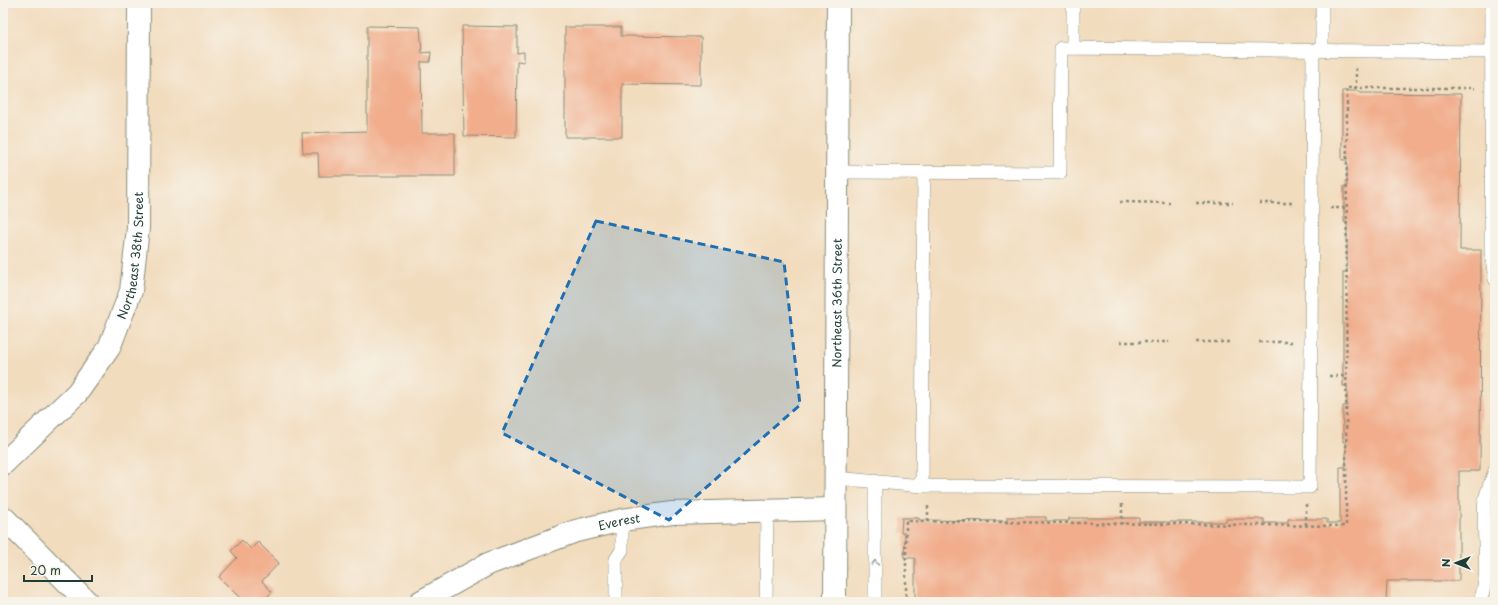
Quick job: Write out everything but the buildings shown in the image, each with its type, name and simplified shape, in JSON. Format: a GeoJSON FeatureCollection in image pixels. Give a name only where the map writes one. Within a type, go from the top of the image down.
{"type":"FeatureCollection","features":[{"type":"Feature","properties":{"kind":"street","name":"Northeast 38th Street"},"geometry":{"type":"LineString","coordinates":[[3,464],[77,394],[109,348],[131,291],[138,228],[139,3]]}},
{"type":"Feature","properties":{"kind":"street","name":"Northeast 36th Street"},"geometry":{"type":"LineString","coordinates":[[835,602],[838,3]]}},
{"type":"Feature","properties":{"kind":"street","name":"Everest"},"geometry":{"type":"LineString","coordinates":[[425,601],[488,564],[576,531],[622,520],[672,513],[835,509]]}},
{"type":"Feature","properties":{"kind":"street"},"geometry":{"type":"LineString","coordinates":[[3,517],[87,602]]}},
{"type":"Feature","properties":{"kind":"lane"},"geometry":{"type":"LineString","coordinates":[[1073,3],[1073,48]]}},
{"type":"Feature","properties":{"kind":"lane"},"geometry":{"type":"LineString","coordinates":[[836,478],[922,486],[1310,487],[1317,50],[1322,3]]}},
{"type":"Feature","properties":{"kind":"lane"},"geometry":{"type":"LineString","coordinates":[[1492,3],[1491,251],[1495,279]]}},
{"type":"Feature","properties":{"kind":"lane"},"geometry":{"type":"LineString","coordinates":[[837,172],[1060,173],[1061,48],[1492,52]]}},
{"type":"Feature","properties":{"kind":"lane"},"geometry":{"type":"LineString","coordinates":[[922,486],[924,172]]}},
{"type":"Feature","properties":{"kind":"lane"},"geometry":{"type":"LineString","coordinates":[[1479,602],[1482,597],[1484,578],[1485,500],[1495,470]]}},
{"type":"Feature","properties":{"kind":"lane"},"geometry":{"type":"LineString","coordinates":[[875,481],[875,602]]}},
{"type":"Feature","properties":{"kind":"lane"},"geometry":{"type":"LineString","coordinates":[[766,602],[767,510]]}},
{"type":"Feature","properties":{"kind":"lane"},"geometry":{"type":"LineString","coordinates":[[616,602],[616,559],[622,550],[622,520]]}},
{"type":"Feature","properties":{"kind":"path"},"geometry":{"type":"LineString","coordinates":[[906,602],[906,521],[1346,526],[1348,88],[1492,88]]}},
{"type":"Feature","properties":{"kind":"path"},"geometry":{"type":"LineString","coordinates":[[1120,202],[1170,203]]}},
{"type":"Feature","properties":{"kind":"path"},"geometry":{"type":"LineString","coordinates":[[1196,203],[1233,203]]}},
{"type":"Feature","properties":{"kind":"path"},"geometry":{"type":"LineString","coordinates":[[1259,203],[1295,203]]}},
{"type":"Feature","properties":{"kind":"path"},"geometry":{"type":"LineString","coordinates":[[1328,208],[1347,208]]}},
{"type":"Feature","properties":{"kind":"path"},"geometry":{"type":"LineString","coordinates":[[1120,342],[1169,342]]}},
{"type":"Feature","properties":{"kind":"path"},"geometry":{"type":"LineString","coordinates":[[1196,342],[1232,342]]}},
{"type":"Feature","properties":{"kind":"path"},"geometry":{"type":"LineString","coordinates":[[1259,342],[1296,342]]}},
{"type":"Feature","properties":{"kind":"path"},"geometry":{"type":"LineString","coordinates":[[1324,376],[1346,376]]}},
{"type":"Feature","properties":{"kind":"highlighted area"},"geometry":{"type":"Polygon","coordinates":[[[596,221],[784,262],[800,405],[669,520],[502,433],[596,221]]]}}]}
